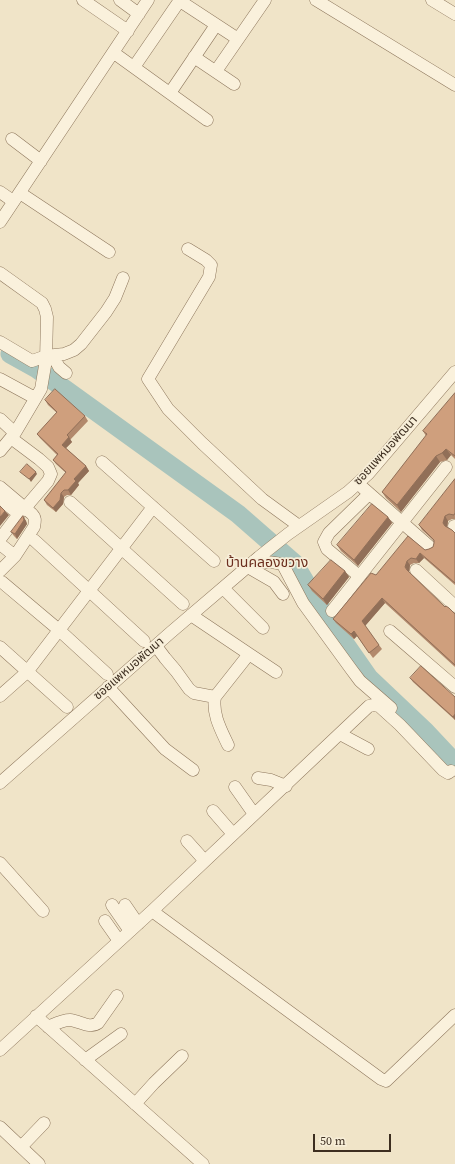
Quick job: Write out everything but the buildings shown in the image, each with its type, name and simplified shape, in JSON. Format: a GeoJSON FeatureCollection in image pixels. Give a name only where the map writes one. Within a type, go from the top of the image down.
{"type":"FeatureCollection","features":[{"type":"Feature","properties":{"kind":"street"},"geometry":{"type":"LineString","coordinates":[[83,0],[128,31]]}},
{"type":"Feature","properties":{"kind":"street"},"geometry":{"type":"LineString","coordinates":[[120,0],[139,14]]}},
{"type":"Feature","properties":{"kind":"street"},"geometry":{"type":"LineString","coordinates":[[0,222],[148,0]]}},
{"type":"Feature","properties":{"kind":"street"},"geometry":{"type":"LineString","coordinates":[[134,67],[180,0],[238,39]]}},
{"type":"Feature","properties":{"kind":"street"},"geometry":{"type":"LineString","coordinates":[[316,0],[455,85]]}},
{"type":"Feature","properties":{"kind":"street"},"geometry":{"type":"LineString","coordinates":[[432,0],[455,14]]}},
{"type":"Feature","properties":{"kind":"street"},"geometry":{"type":"LineString","coordinates":[[216,72],[262,1]]}},
{"type":"Feature","properties":{"kind":"street"},"geometry":{"type":"LineString","coordinates":[[170,93],[216,24]]}},
{"type":"Feature","properties":{"kind":"street"},"geometry":{"type":"LineString","coordinates":[[114,53],[207,120]]}},
{"type":"Feature","properties":{"kind":"street"},"geometry":{"type":"LineString","coordinates":[[194,57],[234,84]]}},
{"type":"Feature","properties":{"kind":"street"},"geometry":{"type":"LineString","coordinates":[[12,139],[41,161]]}},
{"type":"Feature","properties":{"kind":"street"},"geometry":{"type":"LineString","coordinates":[[0,192],[17,197],[109,252]]}},
{"type":"Feature","properties":{"kind":"street"},"geometry":{"type":"LineString","coordinates":[[188,249],[206,260],[211,266],[209,277],[148,379],[168,409],[262,499],[299,526]]}},
{"type":"Feature","properties":{"kind":"street"},"geometry":{"type":"LineString","coordinates":[[0,273],[42,303],[45,308],[47,317],[48,357],[38,393],[13,436],[0,451]]}},
{"type":"Feature","properties":{"kind":"street"},"geometry":{"type":"LineString","coordinates":[[0,342],[32,361],[74,350],[82,344],[116,298],[123,278]]}},
{"type":"Feature","properties":{"kind":"street"},"geometry":{"type":"LineString","coordinates":[[48,357],[66,374]]}},
{"type":"Feature","properties":{"kind":"street"},"geometry":{"type":"LineString","coordinates":[[0,379],[38,393]]}},
{"type":"Feature","properties":{"kind":"street","name":"ซอยแพหมอพัฒนา"},"geometry":{"type":"LineString","coordinates":[[0,783],[108,687],[254,562],[288,534],[358,484],[453,379]]}},
{"type":"Feature","properties":{"kind":"street"},"geometry":{"type":"LineString","coordinates":[[0,419],[13,436],[48,467],[51,474],[48,481],[25,508]]}},
{"type":"Feature","properties":{"kind":"street"},"geometry":{"type":"LineString","coordinates":[[102,462],[214,561]]}},
{"type":"Feature","properties":{"kind":"street"},"geometry":{"type":"LineString","coordinates":[[332,611],[446,467]]}},
{"type":"Feature","properties":{"kind":"street"},"geometry":{"type":"LineString","coordinates":[[358,484],[430,547]]}},
{"type":"Feature","properties":{"kind":"street"},"geometry":{"type":"LineString","coordinates":[[0,487],[35,518],[34,527],[5,566]]}},
{"type":"Feature","properties":{"kind":"street"},"geometry":{"type":"LineString","coordinates":[[359,576],[327,549],[324,542],[329,533],[369,494]]}},
{"type":"Feature","properties":{"kind":"street"},"geometry":{"type":"LineString","coordinates":[[0,499],[19,514],[0,539]]}},
{"type":"Feature","properties":{"kind":"street"},"geometry":{"type":"LineString","coordinates":[[70,502],[183,604]]}},
{"type":"Feature","properties":{"kind":"street"},"geometry":{"type":"LineString","coordinates":[[0,696],[27,672],[154,507]]}},
{"type":"Feature","properties":{"kind":"street"},"geometry":{"type":"LineString","coordinates":[[34,540],[144,640]]}},
{"type":"Feature","properties":{"kind":"street"},"geometry":{"type":"LineString","coordinates":[[0,544],[5,566],[59,630],[106,674]]}},
{"type":"Feature","properties":{"kind":"street"},"geometry":{"type":"LineString","coordinates":[[254,562],[274,582],[283,594]]}},
{"type":"Feature","properties":{"kind":"street"},"geometry":{"type":"LineString","coordinates":[[254,562],[278,562],[283,564],[303,603],[356,676],[426,741],[432,753],[453,773]]}},
{"type":"Feature","properties":{"kind":"street"},"geometry":{"type":"LineString","coordinates":[[416,570],[455,606]]}},
{"type":"Feature","properties":{"kind":"street"},"geometry":{"type":"LineString","coordinates":[[223,588],[263,628]]}},
{"type":"Feature","properties":{"kind":"street"},"geometry":{"type":"LineString","coordinates":[[191,615],[276,672]]}},
{"type":"Feature","properties":{"kind":"street"},"geometry":{"type":"LineString","coordinates":[[390,632],[455,688]]}},
{"type":"Feature","properties":{"kind":"street"},"geometry":{"type":"LineString","coordinates":[[156,646],[194,693],[215,697]]}},
{"type":"Feature","properties":{"kind":"street"},"geometry":{"type":"LineString","coordinates":[[0,647],[67,708]]}},
{"type":"Feature","properties":{"kind":"street"},"geometry":{"type":"LineString","coordinates":[[228,745],[217,719],[214,706],[215,697],[249,654]]}},
{"type":"Feature","properties":{"kind":"street"},"geometry":{"type":"LineString","coordinates":[[108,687],[165,749],[193,770]]}},
{"type":"Feature","properties":{"kind":"street"},"geometry":{"type":"LineString","coordinates":[[0,1050],[152,911],[204,860],[286,786],[369,706],[379,706],[443,770],[448,773],[453,773]]}},
{"type":"Feature","properties":{"kind":"street"},"geometry":{"type":"LineString","coordinates":[[340,734],[368,749]]}},
{"type":"Feature","properties":{"kind":"street"},"geometry":{"type":"LineString","coordinates":[[258,778],[271,780],[286,786]]}},
{"type":"Feature","properties":{"kind":"street"},"geometry":{"type":"LineString","coordinates":[[235,787],[254,814]]}},
{"type":"Feature","properties":{"kind":"street"},"geometry":{"type":"LineString","coordinates":[[213,811],[233,834]]}},
{"type":"Feature","properties":{"kind":"street"},"geometry":{"type":"LineString","coordinates":[[187,841],[204,860]]}},
{"type":"Feature","properties":{"kind":"street"},"geometry":{"type":"LineString","coordinates":[[0,864],[43,911]]}},
{"type":"Feature","properties":{"kind":"street"},"geometry":{"type":"LineString","coordinates":[[112,905],[134,927]]}},
{"type":"Feature","properties":{"kind":"street"},"geometry":{"type":"LineString","coordinates":[[126,905],[134,927]]}},
{"type":"Feature","properties":{"kind":"street"},"geometry":{"type":"LineString","coordinates":[[152,911],[386,1081],[455,1016]]}},
{"type":"Feature","properties":{"kind":"street"},"geometry":{"type":"LineString","coordinates":[[105,921],[119,941]]}},
{"type":"Feature","properties":{"kind":"street"},"geometry":{"type":"LineString","coordinates":[[48,1027],[62,1021],[71,1020],[90,1026],[94,1025],[98,1023],[117,996]]}},
{"type":"Feature","properties":{"kind":"street"},"geometry":{"type":"LineString","coordinates":[[36,1016],[203,1164]]}},
{"type":"Feature","properties":{"kind":"street"},"geometry":{"type":"LineString","coordinates":[[85,1060],[121,1034]]}},
{"type":"Feature","properties":{"kind":"street"},"geometry":{"type":"LineString","coordinates":[[135,1104],[182,1056]]}},
{"type":"Feature","properties":{"kind":"street"},"geometry":{"type":"LineString","coordinates":[[21,1147],[44,1124]]}},
{"type":"Feature","properties":{"kind":"street"},"geometry":{"type":"LineString","coordinates":[[0,1127],[39,1164]]}},
{"type":"Feature","properties":{"kind":"waterway"},"geometry":{"type":"LineString","coordinates":[[10,354],[37,369],[238,514],[294,563],[325,615],[369,678],[426,732],[455,763]]}},
{"type":"Feature","properties":{"kind":"district","name":"บ้านคลองขวาง"},"geometry":{"type":"Point","coordinates":[267,563]}}]}
